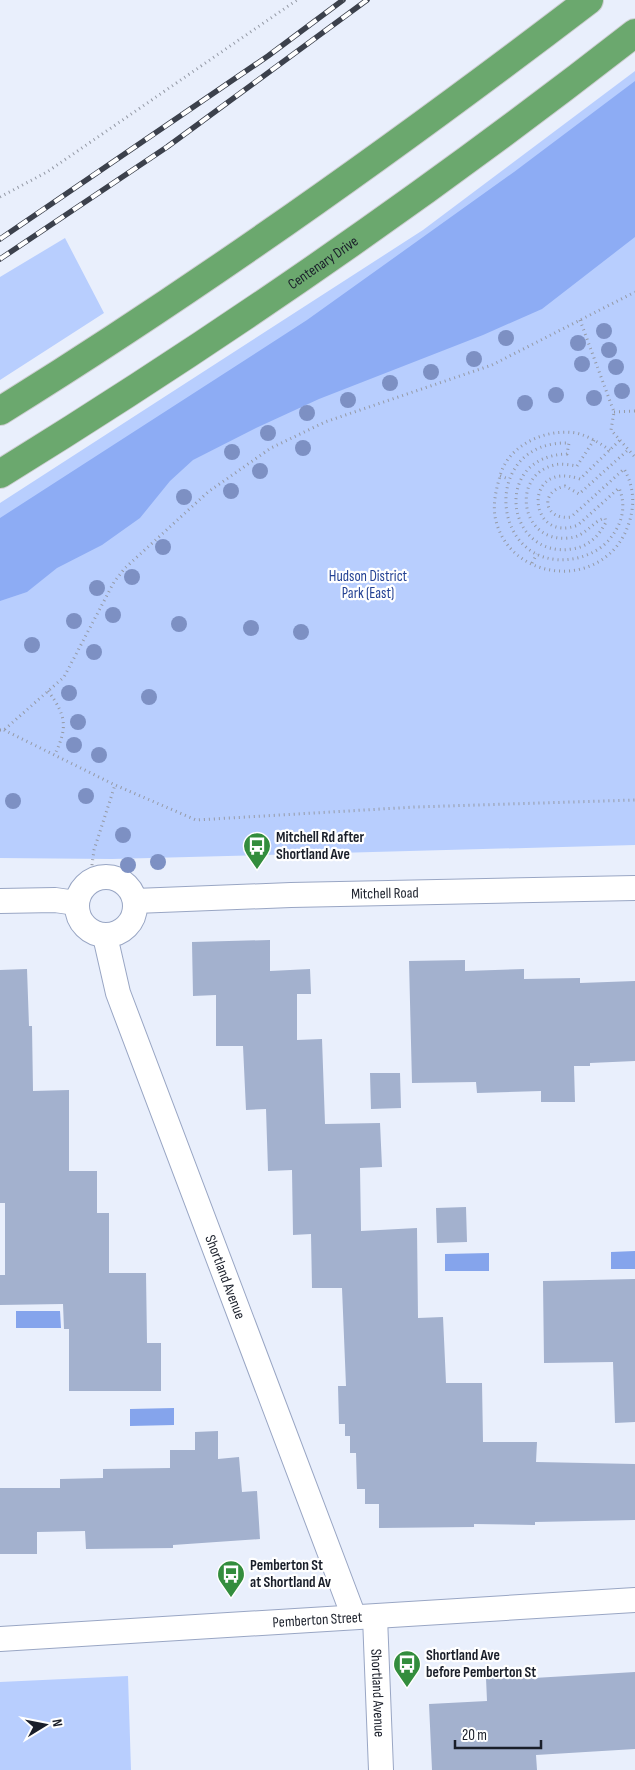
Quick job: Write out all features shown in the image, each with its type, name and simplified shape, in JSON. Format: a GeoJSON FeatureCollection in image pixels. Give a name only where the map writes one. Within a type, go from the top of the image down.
{"type":"FeatureCollection","features":[{"type":"Feature","properties":{"kind":"highway"},"geometry":{"type":"LineString","coordinates":[[0,411],[76,364],[232,260],[447,108],[589,0]]}},
{"type":"Feature","properties":{"kind":"highway","name":"Centenary Drive"},"geometry":{"type":"LineString","coordinates":[[0,474],[165,368],[352,240],[560,92],[635,33]]}},
{"type":"Feature","properties":{"kind":"street"},"geometry":{"type":"LineString","coordinates":[[99,877],[118,878],[126,884],[135,901],[133,918],[128,926],[113,935],[104,936],[93,933],[84,925],[78,915],[76,903],[83,887],[90,881],[99,877]]}},
{"type":"Feature","properties":{"kind":"street","name":"Mitchell Road"},"geometry":{"type":"LineString","coordinates":[[135,901],[291,895],[635,888]]}},
{"type":"Feature","properties":{"kind":"street"},"geometry":{"type":"LineString","coordinates":[[0,901],[54,900],[76,903]]}},
{"type":"Feature","properties":{"kind":"street","name":"Shortland Avenue"},"geometry":{"type":"LineString","coordinates":[[104,936],[118,993],[364,1617],[382,1770]]}},
{"type":"Feature","properties":{"kind":"street","name":"Pemberton Street"},"geometry":{"type":"LineString","coordinates":[[0,1639],[635,1600]]}},
{"type":"Feature","properties":{"kind":"path"},"geometry":{"type":"LineString","coordinates":[[0,197],[46,172],[297,0]]}},
{"type":"Feature","properties":{"kind":"path"},"geometry":{"type":"LineString","coordinates":[[635,292],[492,365],[298,434],[237,470],[208,492],[125,568],[114,582],[64,677],[2,730],[55,754],[115,785],[196,820],[415,808],[635,800]]}},
{"type":"Feature","properties":{"kind":"path"},"geometry":{"type":"LineString","coordinates":[[580,320],[614,412],[611,430],[635,458]]}},
{"type":"Feature","properties":{"kind":"path"},"geometry":{"type":"LineString","coordinates":[[614,412],[635,411]]}},
{"type":"Feature","properties":{"kind":"path"},"geometry":{"type":"LineString","coordinates":[[610,450],[594,440],[576,433],[563,433],[533,439],[509,458],[496,488],[496,521],[511,548],[532,563],[561,572],[586,569],[611,555],[620,545],[634,508],[628,476],[624,469],[571,517],[557,516],[551,512],[548,505],[552,491],[564,486],[579,494],[629,450]]}},
{"type":"Feature","properties":{"kind":"path"},"geometry":{"type":"LineString","coordinates":[[594,440],[577,466],[554,465],[534,478],[526,496],[526,509],[530,520],[546,536],[555,539],[574,538],[583,535],[605,518],[606,522],[599,534],[584,546],[562,550],[539,544],[524,530],[518,518],[516,504],[520,479],[527,470],[543,457],[567,454],[569,443],[539,447],[527,454],[518,463],[509,479],[504,496],[507,520],[522,542],[537,554],[552,560],[565,560],[589,555],[607,543],[619,525],[624,504],[619,488],[578,525],[562,529],[546,522],[538,506],[538,496],[547,481],[563,475],[580,479],[620,440]]}},
{"type":"Feature","properties":{"kind":"path"},"geometry":{"type":"LineString","coordinates":[[500,476],[509,479]]}},
{"type":"Feature","properties":{"kind":"path"},"geometry":{"type":"LineString","coordinates":[[619,525],[627,529]]}},
{"type":"Feature","properties":{"kind":"path"},"geometry":{"type":"LineString","coordinates":[[532,563],[537,554]]}},
{"type":"Feature","properties":{"kind":"path"},"geometry":{"type":"LineString","coordinates":[[48,691],[58,703],[64,725],[64,734],[55,754]]}},
{"type":"Feature","properties":{"kind":"path"},"geometry":{"type":"LineString","coordinates":[[90,881],[94,850],[115,785]]}},
{"type":"Feature","properties":{"kind":"green space","name":"Hudson District Park (East)"},"geometry":{"type":"Polygon","coordinates":[[[635,71],[635,845],[112,859],[0,858],[0,503],[423,230],[635,71]]]}},
{"type":"Feature","properties":{"kind":"green space"},"geometry":{"type":"Polygon","coordinates":[[[65,238],[104,313],[0,380],[0,277],[65,238]]]}},
{"type":"Feature","properties":{"kind":"green space"},"geometry":{"type":"Polygon","coordinates":[[[128,1676],[131,1770],[0,1770],[0,1682],[128,1676]]]}},
{"type":"Feature","properties":{"kind":"shaded area"},"geometry":{"type":"Polygon","coordinates":[[[635,81],[635,237],[542,309],[483,335],[319,399],[193,460],[170,481],[140,518],[102,545],[57,568],[27,592],[0,601],[0,518],[307,320],[514,172],[635,81]]]}},
{"type":"Feature","properties":{"kind":"shaded area"},"geometry":{"type":"Polygon","coordinates":[[[635,1251],[635,1269],[611,1269],[611,1252],[635,1251]]]}},
{"type":"Feature","properties":{"kind":"shaded area"},"geometry":{"type":"Polygon","coordinates":[[[489,1253],[489,1271],[445,1271],[445,1254],[489,1253]]]}},
{"type":"Feature","properties":{"kind":"shaded area"},"geometry":{"type":"Polygon","coordinates":[[[16,1311],[60,1311],[61,1328],[16,1328],[16,1311]]]}},
{"type":"Feature","properties":{"kind":"shaded area"},"geometry":{"type":"Polygon","coordinates":[[[174,1408],[174,1425],[130,1426],[130,1409],[174,1408]]]}},
{"type":"Feature","properties":{"kind":"building"},"geometry":{"type":"Polygon","coordinates":[[[270,940],[270,971],[310,969],[311,994],[297,994],[297,1040],[322,1039],[325,1124],[380,1123],[382,1167],[360,1168],[361,1231],[417,1228],[418,1318],[443,1317],[446,1383],[482,1383],[483,1442],[537,1442],[536,1462],[635,1464],[635,1520],[535,1522],[535,1525],[474,1524],[474,1527],[379,1528],[379,1504],[365,1504],[365,1489],[357,1489],[356,1453],[350,1453],[350,1436],[345,1436],[345,1424],[339,1424],[338,1386],[346,1386],[342,1288],[312,1288],[311,1234],[293,1235],[292,1170],[268,1171],[266,1109],[246,1110],[243,1046],[216,1046],[216,995],[193,996],[192,942],[270,940]]]}},
{"type":"Feature","properties":{"kind":"building"},"geometry":{"type":"Polygon","coordinates":[[[465,960],[465,971],[524,969],[524,979],[580,978],[580,983],[635,981],[635,1061],[590,1063],[590,1066],[574,1066],[575,1102],[541,1102],[541,1091],[477,1093],[476,1082],[412,1083],[409,961],[465,960]]]}},
{"type":"Feature","properties":{"kind":"building"},"geometry":{"type":"Polygon","coordinates":[[[27,969],[29,1026],[32,1026],[33,1091],[69,1090],[69,1171],[97,1171],[97,1213],[109,1213],[109,1273],[146,1273],[147,1343],[161,1343],[161,1391],[69,1391],[69,1329],[64,1329],[63,1304],[0,1305],[0,1275],[5,1275],[5,1203],[0,1203],[0,970],[27,969]]]}},
{"type":"Feature","properties":{"kind":"building"},"geometry":{"type":"Polygon","coordinates":[[[370,1073],[400,1073],[401,1108],[371,1109],[370,1073]]]}},
{"type":"Feature","properties":{"kind":"building"},"geometry":{"type":"Polygon","coordinates":[[[466,1207],[467,1242],[437,1243],[436,1208],[466,1207]]]}},
{"type":"Feature","properties":{"kind":"building"},"geometry":{"type":"Polygon","coordinates":[[[635,1279],[635,1422],[615,1423],[613,1362],[544,1363],[543,1281],[635,1279]]]}},
{"type":"Feature","properties":{"kind":"building"},"geometry":{"type":"Polygon","coordinates":[[[218,1431],[218,1459],[239,1457],[242,1492],[257,1491],[260,1539],[173,1545],[173,1548],[86,1549],[85,1531],[37,1532],[37,1554],[0,1554],[0,1488],[60,1488],[60,1479],[103,1478],[103,1469],[170,1468],[170,1450],[195,1450],[195,1432],[218,1431]]]}},
{"type":"Feature","properties":{"kind":"building"},"geometry":{"type":"Polygon","coordinates":[[[635,1672],[635,1749],[536,1755],[537,1770],[432,1770],[429,1704],[487,1701],[486,1678],[534,1678],[635,1672]]]}},
{"type":"Feature","properties":{"kind":"railway"},"geometry":{"type":"LineString","coordinates":[[0,239],[268,56],[343,0]]}},
{"type":"Feature","properties":{"kind":"railway"},"geometry":{"type":"LineString","coordinates":[[0,259],[167,147],[367,0]]}},
{"type":"Feature","properties":{"kind":"place","name":"Mitchell Rd after Shortland Ave"},"geometry":{"type":"Point","coordinates":[257,870]}},
{"type":"Feature","properties":{"kind":"place","name":"Pemberton St at Shortland Av"},"geometry":{"type":"Point","coordinates":[231,1598]}},
{"type":"Feature","properties":{"kind":"place","name":"Shortland Ave before Pemberton St"},"geometry":{"type":"Point","coordinates":[407,1688]}}]}
